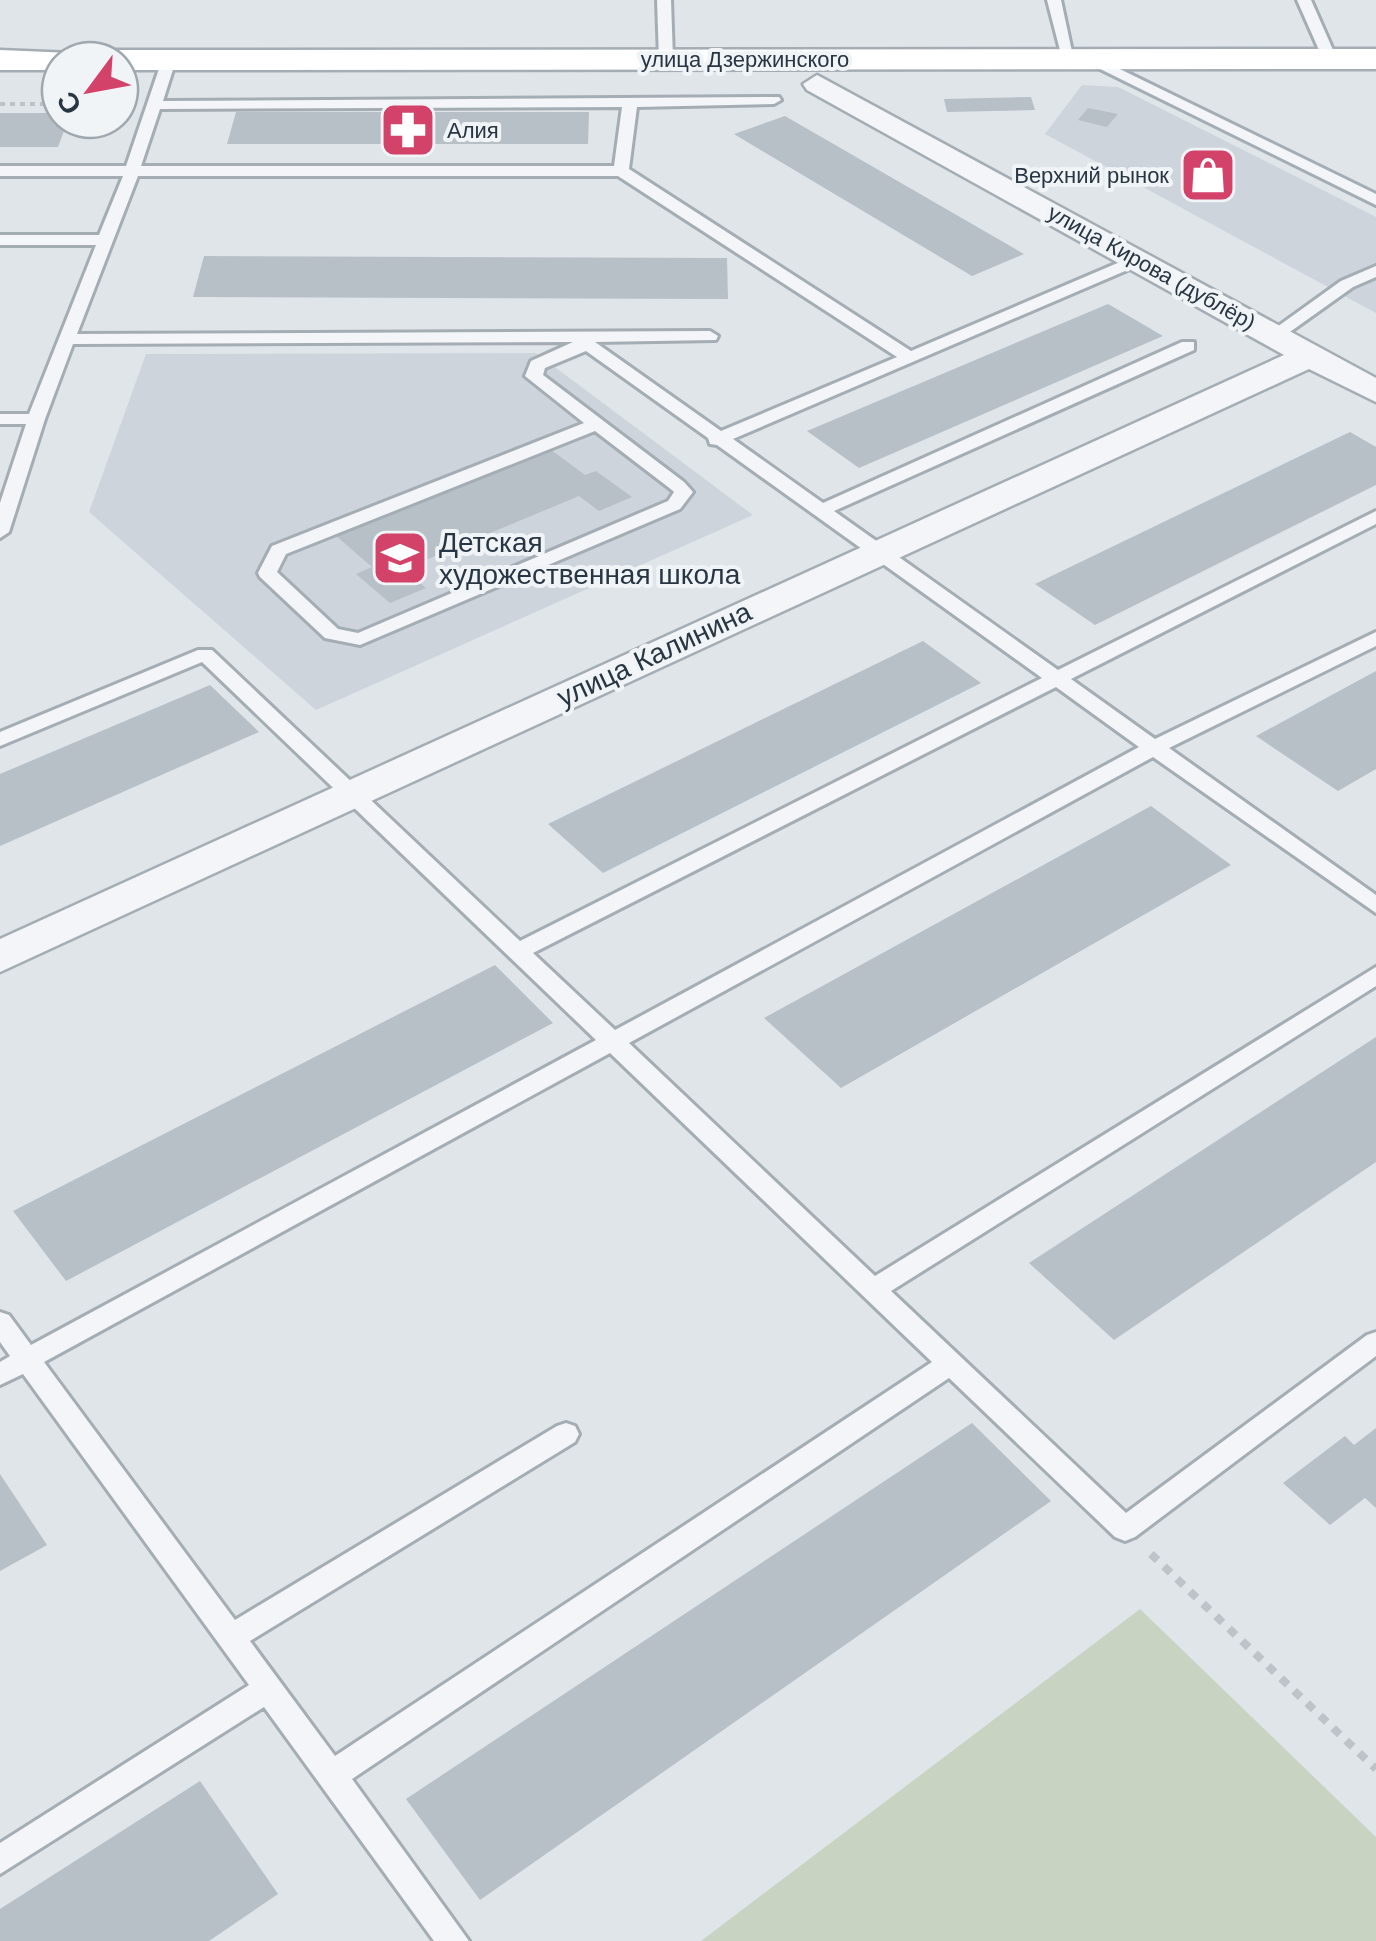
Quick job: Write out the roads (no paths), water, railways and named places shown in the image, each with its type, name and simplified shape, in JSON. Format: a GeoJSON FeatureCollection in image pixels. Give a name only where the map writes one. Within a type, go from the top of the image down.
{"type":"FeatureCollection","features":[{"type":"Feature","properties":{"kind":"main road","name":"улица Дзержинского"},"geometry":{"type":"LineString","coordinates":[[140,60],[1376,58]]}},
{"type":"Feature","properties":{"kind":"main road"},"geometry":{"type":"LineString","coordinates":[[0,60],[40,60]]}},
{"type":"Feature","properties":{"kind":"main road","name":"улица Кирова (дублёр)"},"geometry":{"type":"LineString","coordinates":[[769,60],[816,84]]}},
{"type":"Feature","properties":{"kind":"street","name":"улица Кирова (дублёр)"},"geometry":{"type":"LineString","coordinates":[[816,84],[1310,356],[1370,383]]}},
{"type":"Feature","properties":{"kind":"street","name":"улица Калинина"},"geometry":{"type":"LineString","coordinates":[[0,957],[875,552],[1310,356]]}},
{"type":"Feature","properties":{"kind":"lane"},"geometry":{"type":"LineString","coordinates":[[664,0],[666,59]]}},
{"type":"Feature","properties":{"kind":"lane"},"geometry":{"type":"LineString","coordinates":[[1054,0],[1078,58],[1376,200]]}},
{"type":"Feature","properties":{"kind":"lane"},"geometry":{"type":"LineString","coordinates":[[1304,0],[1330,59]]}},
{"type":"Feature","properties":{"kind":"lane"},"geometry":{"type":"LineString","coordinates":[[0,532],[36,419],[132,171],[170,60]]}},
{"type":"Feature","properties":{"kind":"lane"},"geometry":{"type":"LineString","coordinates":[[152,105],[774,100]]}},
{"type":"Feature","properties":{"kind":"lane"},"geometry":{"type":"LineString","coordinates":[[621,171],[630,103]]}},
{"type":"Feature","properties":{"kind":"lane"},"geometry":{"type":"LineString","coordinates":[[0,171],[621,171],[907,356]]}},
{"type":"Feature","properties":{"kind":"lane"},"geometry":{"type":"LineString","coordinates":[[0,240],[106,240]]}},
{"type":"Feature","properties":{"kind":"lane"},"geometry":{"type":"LineString","coordinates":[[716,440],[1140,259]]}},
{"type":"Feature","properties":{"kind":"lane"},"geometry":{"type":"LineString","coordinates":[[1274,335],[1347,284],[1376,271]]}},
{"type":"Feature","properties":{"kind":"lane"},"geometry":{"type":"LineString","coordinates":[[66,339],[582,340],[710,336]]}},
{"type":"Feature","properties":{"kind":"lane"},"geometry":{"type":"LineString","coordinates":[[582,340],[536,365],[534,376],[678,486],[684,492],[682,498],[360,639],[332,634],[267,573],[279,550],[596,424]]}},
{"type":"Feature","properties":{"kind":"lane"},"geometry":{"type":"LineString","coordinates":[[582,340],[716,440],[1376,906]]}},
{"type":"Feature","properties":{"kind":"lane"},"geometry":{"type":"LineString","coordinates":[[820,511],[1188,346]]}},
{"type":"Feature","properties":{"kind":"lane"},"geometry":{"type":"LineString","coordinates":[[0,419],[36,419]]}},
{"type":"Feature","properties":{"kind":"lane"},"geometry":{"type":"LineString","coordinates":[[517,952],[1376,517]]}},
{"type":"Feature","properties":{"kind":"lane"},"geometry":{"type":"LineString","coordinates":[[0,1374],[1153,748],[1376,638]]}},
{"type":"Feature","properties":{"kind":"lane"},"geometry":{"type":"LineString","coordinates":[[0,740],[205,654],[1125,1529],[1376,1342]]}},
{"type":"Feature","properties":{"kind":"lane"},"geometry":{"type":"LineString","coordinates":[[873,1290],[1376,975]]}},
{"type":"Feature","properties":{"kind":"lane"},"geometry":{"type":"LineString","coordinates":[[0,1322],[453,1941]]}},
{"type":"Feature","properties":{"kind":"lane"},"geometry":{"type":"LineString","coordinates":[[330,1776],[950,1363]]}},
{"type":"Feature","properties":{"kind":"lane"},"geometry":{"type":"LineString","coordinates":[[231,1637],[566,1434]]}},
{"type":"Feature","properties":{"kind":"lane"},"geometry":{"type":"LineString","coordinates":[[0,1860],[267,1689]]}},
{"type":"Feature","properties":{"kind":"place","name":"Алия"},"geometry":{"type":"Point","coordinates":[408,130]}},
{"type":"Feature","properties":{"kind":"place","name":"Верхний рынок"},"geometry":{"type":"Point","coordinates":[1208,175]}},
{"type":"Feature","properties":{"kind":"place","name":"Детская художественная школа"},"geometry":{"type":"Point","coordinates":[400,558]}}]}
